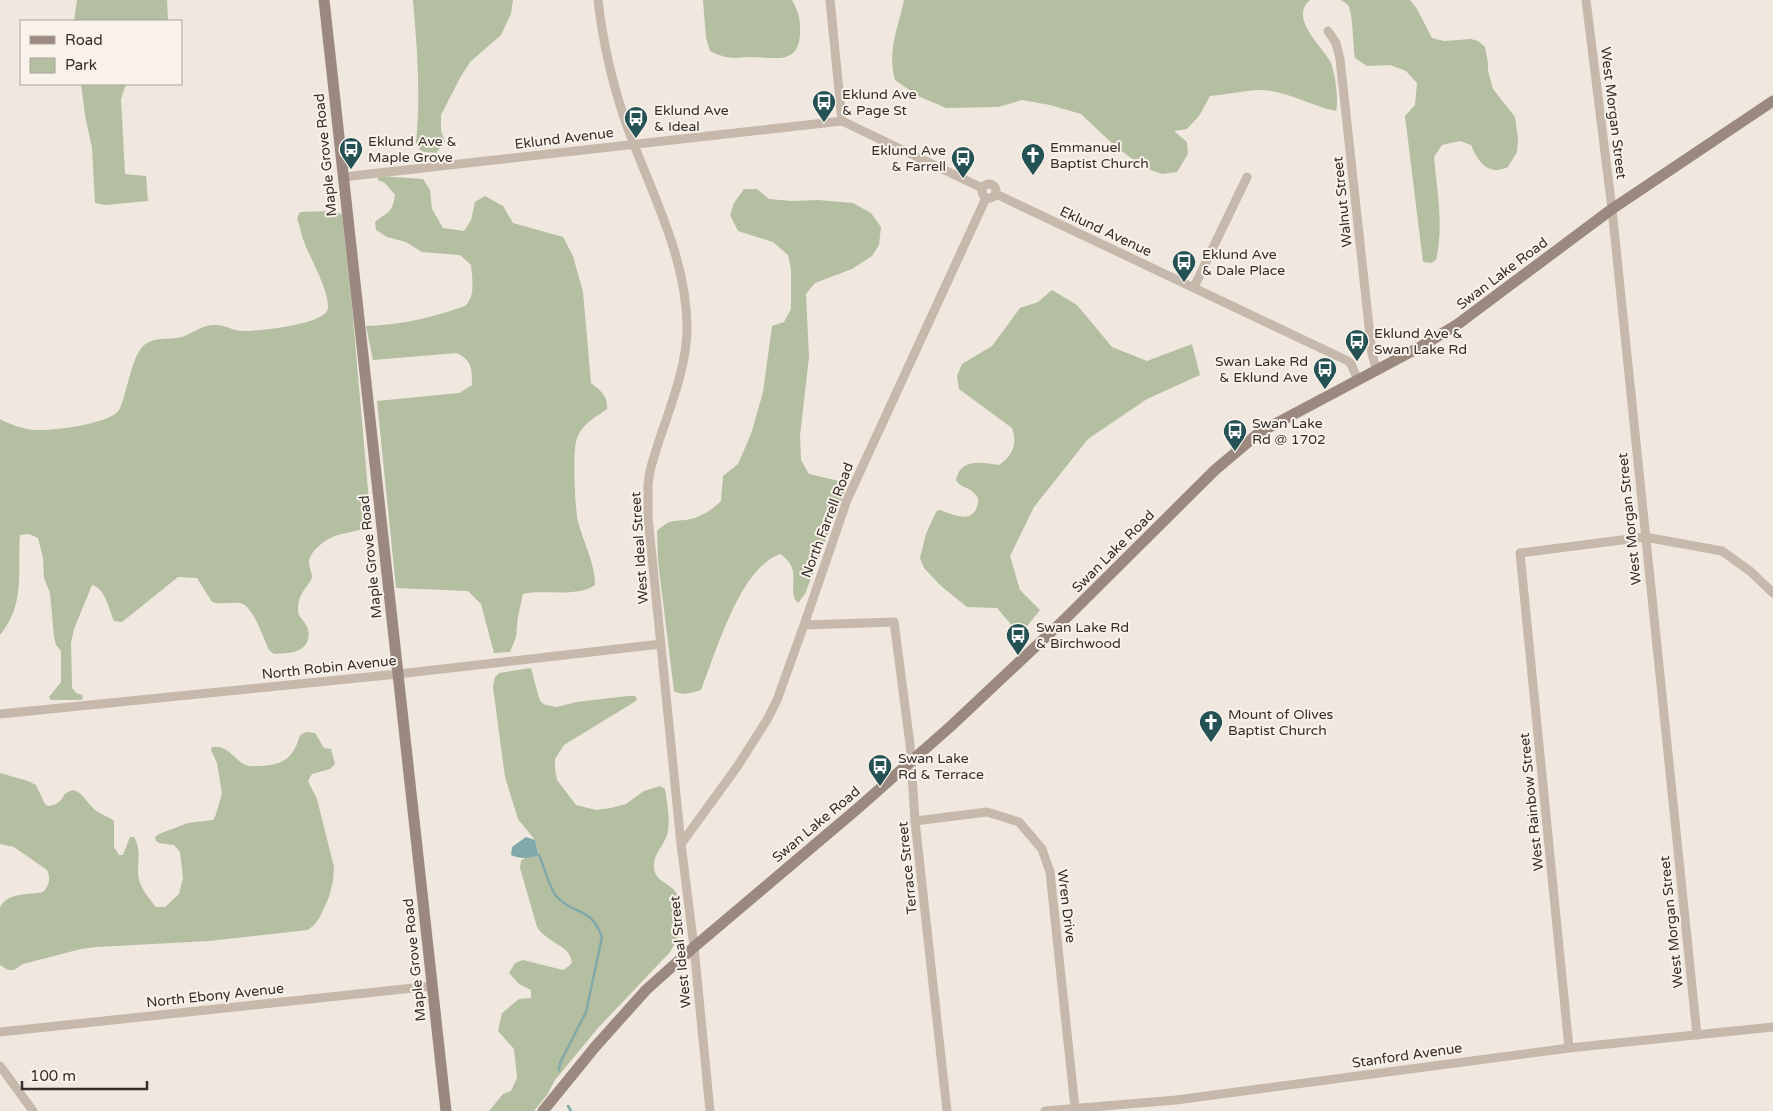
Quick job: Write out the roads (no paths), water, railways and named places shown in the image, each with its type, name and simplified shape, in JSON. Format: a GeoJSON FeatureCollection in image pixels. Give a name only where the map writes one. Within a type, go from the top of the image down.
{"type":"FeatureCollection","features":[{"type":"Feature","properties":{"kind":"street","name":"Maple Grove Road"},"geometry":{"type":"LineString","coordinates":[[324,0],[446,1111]]}},
{"type":"Feature","properties":{"kind":"street","name":"West Ideal Street"},"geometry":{"type":"LineString","coordinates":[[598,0],[608,63],[616,92],[660,209],[674,253],[685,299],[687,344],[681,371],[653,460],[648,485],[648,517],[710,1111]]}},
{"type":"Feature","properties":{"kind":"street"},"geometry":{"type":"LineString","coordinates":[[830,0],[842,121]]}},
{"type":"Feature","properties":{"kind":"street","name":"West Morgan Street"},"geometry":{"type":"LineString","coordinates":[[1586,0],[1612,209],[1696,1035]]}},
{"type":"Feature","properties":{"kind":"street","name":"Walnut Street"},"geometry":{"type":"LineString","coordinates":[[1328,32],[1336,43],[1340,59],[1372,354],[1378,371]]}},
{"type":"Feature","properties":{"kind":"street","name":"Swan Lake Road"},"geometry":{"type":"LineString","coordinates":[[543,1111],[595,1047],[646,990],[911,762],[1060,623],[1243,445],[1260,432],[1378,371],[1458,324],[1612,209],[1773,101]]}},
{"type":"Feature","properties":{"kind":"street","name":"Eklund Avenue"},"geometry":{"type":"LineString","coordinates":[[343,177],[842,121],[982,188],[992,184],[995,187],[996,194],[1348,361],[1358,380]]}},
{"type":"Feature","properties":{"kind":"street"},"geometry":{"type":"LineString","coordinates":[[1194,287],[1247,178]]}},
{"type":"Feature","properties":{"kind":"street"},"geometry":{"type":"LineString","coordinates":[[982,188],[983,195],[986,198],[994,197],[996,194]]}},
{"type":"Feature","properties":{"kind":"street","name":"North Farrell Road"},"geometry":{"type":"LineString","coordinates":[[681,844],[737,767],[777,700],[804,625],[833,534],[856,477],[986,198]]}},
{"type":"Feature","properties":{"kind":"street"},"geometry":{"type":"LineString","coordinates":[[1645,537],[1722,551],[1750,571],[1773,593]]}},
{"type":"Feature","properties":{"kind":"street","name":"West Rainbow Street"},"geometry":{"type":"LineString","coordinates":[[1569,1048],[1520,553],[1645,537]]}},
{"type":"Feature","properties":{"kind":"street","name":"Terrace Street"},"geometry":{"type":"LineString","coordinates":[[804,625],[894,622],[911,762],[915,821],[947,1111]]}},
{"type":"Feature","properties":{"kind":"street","name":"North Robin Avenue"},"geometry":{"type":"LineString","coordinates":[[0,714],[398,674],[661,644]]}},
{"type":"Feature","properties":{"kind":"street","name":"Wren Drive"},"geometry":{"type":"LineString","coordinates":[[915,821],[987,812],[1019,822],[1042,849],[1050,872],[1075,1108]]}},
{"type":"Feature","properties":{"kind":"street","name":"North Ebony Avenue"},"geometry":{"type":"LineString","coordinates":[[0,1032],[432,986]]}},
{"type":"Feature","properties":{"kind":"street","name":"Stanford Avenue"},"geometry":{"type":"LineString","coordinates":[[1045,1111],[1176,1100],[1569,1048],[1773,1028]]}},
{"type":"Feature","properties":{"kind":"street"},"geometry":{"type":"LineString","coordinates":[[0,1066],[33,1111]]}},
{"type":"Feature","properties":{"kind":"street"},"geometry":{"type":"LineString","coordinates":[[1176,1100],[1178,1111]]}},
{"type":"Feature","properties":{"kind":"water"},"geometry":{"type":"Polygon","coordinates":[[[526,837],[535,840],[539,855],[525,858],[511,855],[512,847],[526,837]]]}},
{"type":"Feature","properties":{"kind":"waterway"},"geometry":{"type":"LineString","coordinates":[[539,855],[556,896],[593,920],[602,937],[586,1012],[560,1063],[559,1070]]}},
{"type":"Feature","properties":{"kind":"waterway"},"geometry":{"type":"LineString","coordinates":[[568,1106],[571,1111]]}},
{"type":"Feature","properties":{"kind":"place","name":"Eklund Ave & Page St"},"geometry":{"type":"Point","coordinates":[824,123]}},
{"type":"Feature","properties":{"kind":"place","name":"Eklund Ave & Ideal"},"geometry":{"type":"Point","coordinates":[636,139]}},
{"type":"Feature","properties":{"kind":"place","name":"Eklund Ave & Maple Grove"},"geometry":{"type":"Point","coordinates":[351,170]}},
{"type":"Feature","properties":{"kind":"place","name":"Emmanuel Baptist Church"},"geometry":{"type":"Point","coordinates":[1033,176]}},
{"type":"Feature","properties":{"kind":"place","name":"Eklund Ave & Farrell"},"geometry":{"type":"Point","coordinates":[963,179]}},
{"type":"Feature","properties":{"kind":"place","name":"Eklund Ave & Dale Place"},"geometry":{"type":"Point","coordinates":[1184,283]}},
{"type":"Feature","properties":{"kind":"place","name":"Eklund Ave & Swan Lake Rd"},"geometry":{"type":"Point","coordinates":[1357,362]}},
{"type":"Feature","properties":{"kind":"place","name":"Swan Lake Rd & Eklund Ave"},"geometry":{"type":"Point","coordinates":[1325,390]}},
{"type":"Feature","properties":{"kind":"place","name":"Swan Lake Rd @ 1702"},"geometry":{"type":"Point","coordinates":[1235,452]}},
{"type":"Feature","properties":{"kind":"place","name":"Swan Lake Rd & Birchwood"},"geometry":{"type":"Point","coordinates":[1018,656]}},
{"type":"Feature","properties":{"kind":"place","name":"Mount of Olives Baptist Church"},"geometry":{"type":"Point","coordinates":[1211,743]}},
{"type":"Feature","properties":{"kind":"place","name":"Swan Lake Rd & Terrace"},"geometry":{"type":"Point","coordinates":[880,787]}}]}
